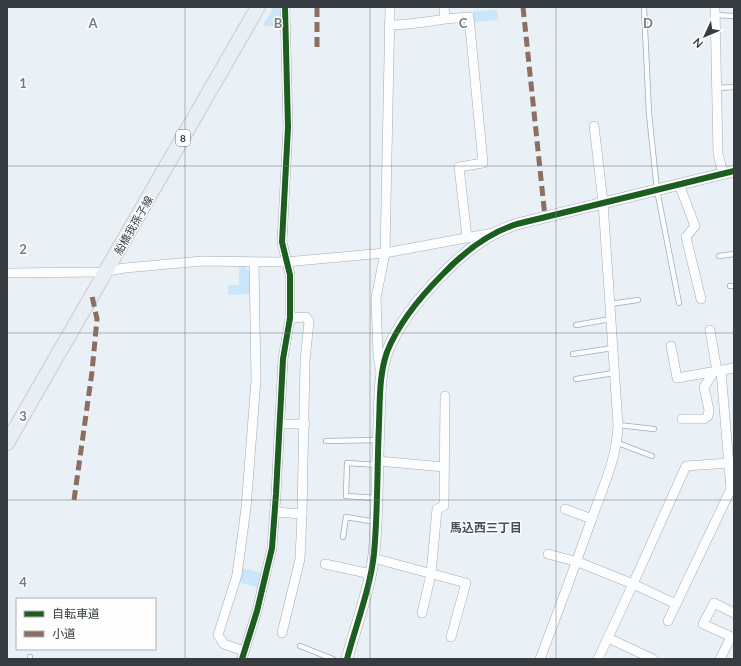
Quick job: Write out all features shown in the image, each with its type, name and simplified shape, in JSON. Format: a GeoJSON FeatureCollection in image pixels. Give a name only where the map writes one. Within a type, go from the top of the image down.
{"type":"FeatureCollection","features":[{"type":"Feature","properties":{"kind":"main road","name":"船橋我孫子線"},"geometry":{"type":"LineString","coordinates":[[7,443],[108,270],[258,7]]}},
{"type":"Feature","properties":{"kind":"street"},"geometry":{"type":"LineString","coordinates":[[254,262],[256,380],[246,508],[236,575],[218,635],[224,644],[243,655],[257,611],[272,548],[283,359],[290,318],[290,275],[285,262],[282,242],[288,127],[285,7]]}},
{"type":"Feature","properties":{"kind":"street"},"geometry":{"type":"LineString","coordinates":[[347,659],[370,574],[376,522],[381,374],[378,356],[376,298],[385,253],[390,7]]}},
{"type":"Feature","properties":{"kind":"street"},"geometry":{"type":"LineString","coordinates":[[444,7],[445,18]]}},
{"type":"Feature","properties":{"kind":"street"},"geometry":{"type":"LineString","coordinates":[[7,273],[101,272],[108,270],[202,261],[285,262],[385,253],[494,233],[515,225],[603,202],[729,172],[718,154],[715,11]]}},
{"type":"Feature","properties":{"kind":"street"},"geometry":{"type":"LineString","coordinates":[[389,25],[412,25],[445,18],[469,17],[483,163],[459,167],[467,237]]}},
{"type":"Feature","properties":{"kind":"street"},"geometry":{"type":"LineString","coordinates":[[540,659],[578,562],[610,471],[618,443],[603,202],[594,126]]}},
{"type":"Feature","properties":{"kind":"street"},"geometry":{"type":"LineString","coordinates":[[679,184],[696,226],[686,237],[701,298]]}},
{"type":"Feature","properties":{"kind":"street"},"geometry":{"type":"LineString","coordinates":[[381,374],[387,352],[418,300],[451,266],[472,248],[494,233]]}},
{"type":"Feature","properties":{"kind":"street"},"geometry":{"type":"LineString","coordinates":[[282,633],[300,559],[305,361],[309,321],[306,317],[290,318]]}},
{"type":"Feature","properties":{"kind":"street"},"geometry":{"type":"LineString","coordinates":[[668,621],[731,489],[717,372],[710,330]]}},
{"type":"Feature","properties":{"kind":"street"},"geometry":{"type":"LineString","coordinates":[[671,346],[677,378],[734,368]]}},
{"type":"Feature","properties":{"kind":"street"},"geometry":{"type":"LineString","coordinates":[[682,419],[704,419],[708,416],[709,410],[704,387],[717,372]]}},
{"type":"Feature","properties":{"kind":"street"},"geometry":{"type":"LineString","coordinates":[[422,614],[431,574],[437,509],[444,506],[445,396]]}},
{"type":"Feature","properties":{"kind":"street"},"geometry":{"type":"LineString","coordinates":[[280,424],[304,424]]}},
{"type":"Feature","properties":{"kind":"street"},"geometry":{"type":"LineString","coordinates":[[378,463],[444,467]]}},
{"type":"Feature","properties":{"kind":"street"},"geometry":{"type":"LineString","coordinates":[[598,659],[686,466],[728,463]]}},
{"type":"Feature","properties":{"kind":"street"},"geometry":{"type":"LineString","coordinates":[[565,509],[592,519]]}},
{"type":"Feature","properties":{"kind":"street"},"geometry":{"type":"LineString","coordinates":[[275,512],[302,514]]}},
{"type":"Feature","properties":{"kind":"street"},"geometry":{"type":"LineString","coordinates":[[548,554],[578,562],[633,584],[676,604]]}},
{"type":"Feature","properties":{"kind":"street"},"geometry":{"type":"LineString","coordinates":[[373,558],[466,583],[451,637]]}},
{"type":"Feature","properties":{"kind":"street"},"geometry":{"type":"LineString","coordinates":[[325,564],[370,574]]}},
{"type":"Feature","properties":{"kind":"street"},"geometry":{"type":"LineString","coordinates":[[720,659],[732,638],[703,624],[714,603],[734,613]]}},
{"type":"Feature","properties":{"kind":"street"},"geometry":{"type":"LineString","coordinates":[[608,638],[653,659]]}},
{"type":"Feature","properties":{"kind":"lane"},"geometry":{"type":"LineString","coordinates":[[644,7],[649,114],[657,190],[679,303]]}},
{"type":"Feature","properties":{"kind":"lane"},"geometry":{"type":"LineString","coordinates":[[715,11],[734,16]]}},
{"type":"Feature","properties":{"kind":"lane"},"geometry":{"type":"LineString","coordinates":[[716,88],[734,87]]}},
{"type":"Feature","properties":{"kind":"lane"},"geometry":{"type":"LineString","coordinates":[[719,256],[734,254]]}},
{"type":"Feature","properties":{"kind":"lane"},"geometry":{"type":"LineString","coordinates":[[610,304],[638,300]]}},
{"type":"Feature","properties":{"kind":"lane"},"geometry":{"type":"LineString","coordinates":[[576,325],[611,319]]}},
{"type":"Feature","properties":{"kind":"lane"},"geometry":{"type":"LineString","coordinates":[[573,354],[612,348]]}},
{"type":"Feature","properties":{"kind":"lane"},"geometry":{"type":"LineString","coordinates":[[576,379],[614,373]]}},
{"type":"Feature","properties":{"kind":"lane"},"geometry":{"type":"LineString","coordinates":[[618,425],[654,429]]}},
{"type":"Feature","properties":{"kind":"lane"},"geometry":{"type":"LineString","coordinates":[[326,441],[379,440]]}},
{"type":"Feature","properties":{"kind":"lane"},"geometry":{"type":"LineString","coordinates":[[618,443],[652,456]]}},
{"type":"Feature","properties":{"kind":"lane"},"geometry":{"type":"LineString","coordinates":[[377,498],[346,496],[347,463],[378,463]]}},
{"type":"Feature","properties":{"kind":"lane"},"geometry":{"type":"LineString","coordinates":[[343,537],[346,517],[376,522]]}},
{"type":"Feature","properties":{"kind":"lane"},"geometry":{"type":"LineString","coordinates":[[300,646],[333,659]]}},
{"type":"Feature","properties":{"kind":"shaded area"},"geometry":{"type":"Polygon","coordinates":[[[274,7],[282,7],[283,28],[263,25],[274,7]]]}},
{"type":"Feature","properties":{"kind":"shaded area"},"geometry":{"type":"Polygon","coordinates":[[[497,10],[498,20],[474,22],[473,11],[497,10]]]}},
{"type":"Feature","properties":{"kind":"shaded area"},"geometry":{"type":"Polygon","coordinates":[[[239,266],[244,266],[250,272],[250,294],[228,295],[228,285],[239,285],[239,266]]]}},
{"type":"Feature","properties":{"kind":"shaded area"},"geometry":{"type":"Polygon","coordinates":[[[242,568],[263,573],[260,588],[237,582],[242,568]]]}},
{"type":"Feature","properties":{"kind":"marked path"},"geometry":{"type":"LineString","coordinates":[[317,7],[317,50]]}},
{"type":"Feature","properties":{"kind":"marked path"},"geometry":{"type":"LineString","coordinates":[[523,7],[545,217]]}},
{"type":"Feature","properties":{"kind":"marked path"},"geometry":{"type":"LineString","coordinates":[[74,500],[92,372],[97,319],[92,296]]}},
{"type":"Feature","properties":{"kind":"cycle path"},"geometry":{"type":"LineString","coordinates":[[242,659],[257,611],[272,548],[283,359],[290,318],[290,275],[282,242],[288,127],[285,7]]}},
{"type":"Feature","properties":{"kind":"cycle path"},"geometry":{"type":"LineString","coordinates":[[347,659],[366,594],[374,554],[380,397],[384,361],[398,330],[418,301],[434,283],[468,251],[486,238],[506,228],[517,224],[734,171]]}},
{"type":"Feature","properties":{"kind":"district","name":"馬込西三丁目"},"geometry":{"type":"Point","coordinates":[486,527]}}]}
